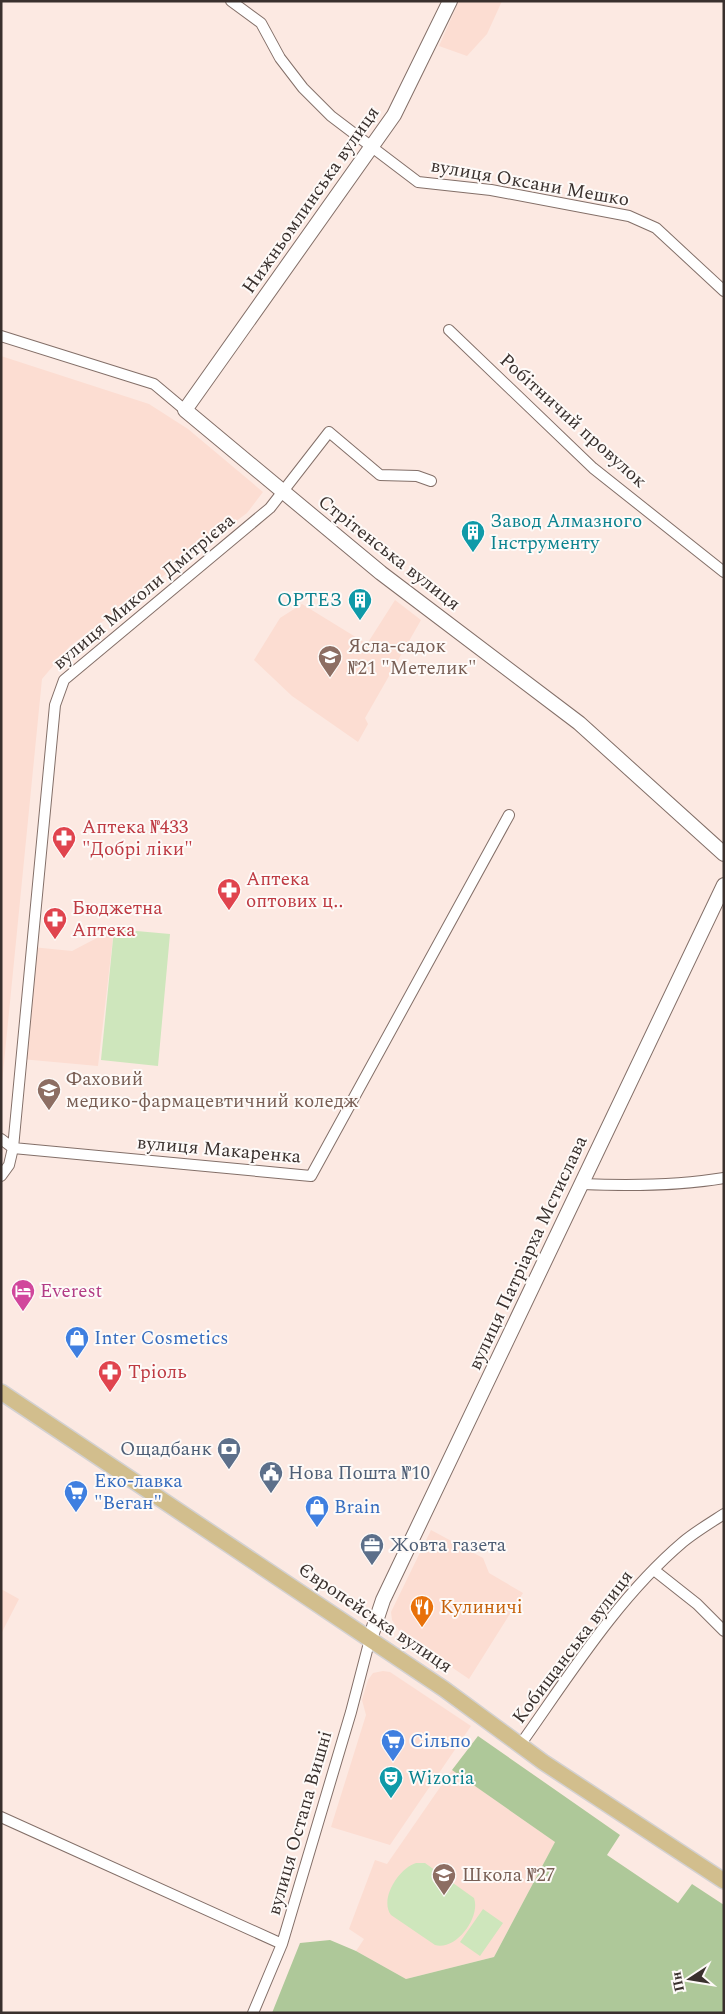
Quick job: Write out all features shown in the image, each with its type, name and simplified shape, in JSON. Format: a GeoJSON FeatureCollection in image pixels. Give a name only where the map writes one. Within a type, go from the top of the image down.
{"type":"FeatureCollection","features":[{"type":"Feature","properties":{"kind":"main road","name":"Нижньомлинська вулиця"},"geometry":{"type":"LineString","coordinates":[[186,410],[305,243],[370,146],[394,116],[450,1]]}},
{"type":"Feature","properties":{"kind":"main road","name":"Стрітенська вулиця"},"geometry":{"type":"LineString","coordinates":[[186,410],[381,574],[579,723],[724,854]]}},
{"type":"Feature","properties":{"kind":"main road","name":"вулиця Патріарха Мстислава"},"geometry":{"type":"LineString","coordinates":[[370,1638],[382,1600],[724,885]]}},
{"type":"Feature","properties":{"kind":"main road","name":"Європейська вулиця"},"geometry":{"type":"LineString","coordinates":[[1,1392],[370,1638],[520,1745],[724,1880]]}},
{"type":"Feature","properties":{"kind":"street","name":"вулиця Оксани Мешко"},"geometry":{"type":"LineString","coordinates":[[231,1],[261,23],[280,58],[303,88],[331,116],[418,182],[491,190],[629,216],[656,228],[724,290]]}},
{"type":"Feature","properties":{"kind":"street","name":"Робітничий провулок"},"geometry":{"type":"LineString","coordinates":[[449,330],[593,468],[724,572]]}},
{"type":"Feature","properties":{"kind":"street","name":"Стрітенська вулиця"},"geometry":{"type":"LineString","coordinates":[[1,336],[154,384],[186,410]]}},
{"type":"Feature","properties":{"kind":"street","name":"вулиця Миколи Дмітрієва"},"geometry":{"type":"LineString","coordinates":[[1,1176],[9,1165],[13,1148],[55,705],[58,691],[64,680],[270,508],[329,432],[380,475],[417,476],[431,481]]}},
{"type":"Feature","properties":{"kind":"street","name":"вулиця Макаренка"},"geometry":{"type":"LineString","coordinates":[[13,1148],[311,1176],[509,815]]}},
{"type":"Feature","properties":{"kind":"street"},"geometry":{"type":"LineString","coordinates":[[1,1140],[13,1148]]}},
{"type":"Feature","properties":{"kind":"street"},"geometry":{"type":"LineString","coordinates":[[582,1184],[638,1187],[724,1178]]}},
{"type":"Feature","properties":{"kind":"street","name":"Кобищанська вулиця"},"geometry":{"type":"LineString","coordinates":[[520,1745],[607,1624],[654,1570],[684,1542],[724,1514]]}},
{"type":"Feature","properties":{"kind":"street"},"geometry":{"type":"LineString","coordinates":[[654,1570],[697,1604],[724,1631]]}},
{"type":"Feature","properties":{"kind":"street","name":"вулиця Остапа Вишні"},"geometry":{"type":"LineString","coordinates":[[253,2013],[282,1944],[351,1712],[370,1638]]}},
{"type":"Feature","properties":{"kind":"street"},"geometry":{"type":"LineString","coordinates":[[1,1817],[282,1944]]}},
{"type":"Feature","properties":{"kind":"shaded area"},"geometry":{"type":"Polygon","coordinates":[[[459,1],[502,1],[487,34],[467,56],[439,46],[459,1]]]}},
{"type":"Feature","properties":{"kind":"shaded area"},"geometry":{"type":"Polygon","coordinates":[[[1,356],[149,404],[188,429],[263,492],[247,513],[70,646],[42,679],[1,1093],[1,356]]]}},
{"type":"Feature","properties":{"kind":"shaded area","name":"Ясла-садок №21 \"Метелик\""},"geometry":{"type":"Polygon","coordinates":[[[395,600],[421,620],[365,718],[368,724],[358,742],[292,696],[254,660],[280,618],[302,604],[367,644],[395,600]]]}},
{"type":"Feature","properties":{"kind":"shaded area"},"geometry":{"type":"Polygon","coordinates":[[[114,929],[98,1066],[21,1059],[32,947],[72,951],[114,929]]]}},
{"type":"Feature","properties":{"kind":"shaded area"},"geometry":{"type":"Polygon","coordinates":[[[431,1530],[483,1558],[489,1573],[523,1593],[469,1679],[400,1632],[392,1620],[391,1612],[431,1530]]]}},
{"type":"Feature","properties":{"kind":"shaded area"},"geometry":{"type":"Polygon","coordinates":[[[1,1589],[19,1599],[1,1634],[1,1589]]]}},
{"type":"Feature","properties":{"kind":"shaded area"},"geometry":{"type":"Polygon","coordinates":[[[390,1672],[471,1726],[390,1845],[331,1827],[366,1715],[362,1700],[368,1680],[373,1673],[390,1672]]]}},
{"type":"Feature","properties":{"kind":"shaded area","name":"Школа №27"},"geometry":{"type":"Polygon","coordinates":[[[452,1770],[555,1842],[494,1957],[406,1979],[356,1951],[364,1939],[349,1929],[375,1860],[387,1864],[452,1770]]]}},
{"type":"Feature","properties":{"kind":"green space"},"geometry":{"type":"Polygon","coordinates":[[[114,929],[170,934],[158,1066],[101,1060],[114,929]]]}},
{"type":"Feature","properties":{"kind":"green space"},"geometry":{"type":"Polygon","coordinates":[[[478,1736],[620,1835],[607,1855],[678,1903],[692,1884],[724,1905],[724,2013],[272,2013],[300,1943],[330,1940],[356,1951],[406,1979],[494,1957],[555,1842],[452,1770],[478,1736]]]}},
{"type":"Feature","properties":{"kind":"green space"},"geometry":{"type":"Polygon","coordinates":[[[416,1863],[425,1863],[474,1898],[474,1914],[470,1923],[465,1931],[451,1943],[435,1945],[391,1915],[387,1901],[389,1893],[397,1877],[416,1863]]]}},
{"type":"Feature","properties":{"kind":"green space"},"geometry":{"type":"Polygon","coordinates":[[[483,1909],[503,1923],[480,1956],[460,1942],[483,1909]]]}},
{"type":"Feature","properties":{"kind":"place","name":"Завод Алмазного Інструменту"},"geometry":{"type":"Point","coordinates":[473,553]}},
{"type":"Feature","properties":{"kind":"place","name":"ОРТЕЗ"},"geometry":{"type":"Point","coordinates":[360,621]}},
{"type":"Feature","properties":{"kind":"place","name":"Ясла-садок №21 \"Метелик\""},"geometry":{"type":"Point","coordinates":[330,678]}},
{"type":"Feature","properties":{"kind":"place","name":"Аптека №433 \"Добрі ліки\""},"geometry":{"type":"Point","coordinates":[64,859]}},
{"type":"Feature","properties":{"kind":"place","name":"Аптека оптових ц‥"},"geometry":{"type":"Point","coordinates":[229,911]}},
{"type":"Feature","properties":{"kind":"place","name":"Бюджетна Аптека"},"geometry":{"type":"Point","coordinates":[55,940]}},
{"type":"Feature","properties":{"kind":"place","name":"Фаховий медико-фармацевтичний коледж"},"geometry":{"type":"Point","coordinates":[49,1111]}},
{"type":"Feature","properties":{"kind":"place","name":"Everest"},"geometry":{"type":"Point","coordinates":[23,1312]}},
{"type":"Feature","properties":{"kind":"place","name":"Inter Cosmetics"},"geometry":{"type":"Point","coordinates":[77,1359]}},
{"type":"Feature","properties":{"kind":"place","name":"Тріоль"},"geometry":{"type":"Point","coordinates":[110,1393]}},
{"type":"Feature","properties":{"kind":"place","name":"Ощадбанк"},"geometry":{"type":"Point","coordinates":[229,1470]}},
{"type":"Feature","properties":{"kind":"place","name":"Нова Пошта №10"},"geometry":{"type":"Point","coordinates":[271,1494]}},
{"type":"Feature","properties":{"kind":"place","name":"Еко-лавка \"Веган\""},"geometry":{"type":"Point","coordinates":[76,1513]}},
{"type":"Feature","properties":{"kind":"place","name":"Brain"},"geometry":{"type":"Point","coordinates":[317,1528]}},
{"type":"Feature","properties":{"kind":"place","name":"Жовта газета"},"geometry":{"type":"Point","coordinates":[372,1566]}},
{"type":"Feature","properties":{"kind":"place","name":"Кулиничі"},"geometry":{"type":"Point","coordinates":[422,1628]}},
{"type":"Feature","properties":{"kind":"place","name":"Сільпо"},"geometry":{"type":"Point","coordinates":[393,1762]}},
{"type":"Feature","properties":{"kind":"place","name":"Wizoria"},"geometry":{"type":"Point","coordinates":[391,1799]}},
{"type":"Feature","properties":{"kind":"place","name":"Школа №27"},"geometry":{"type":"Point","coordinates":[444,1896]}}]}
